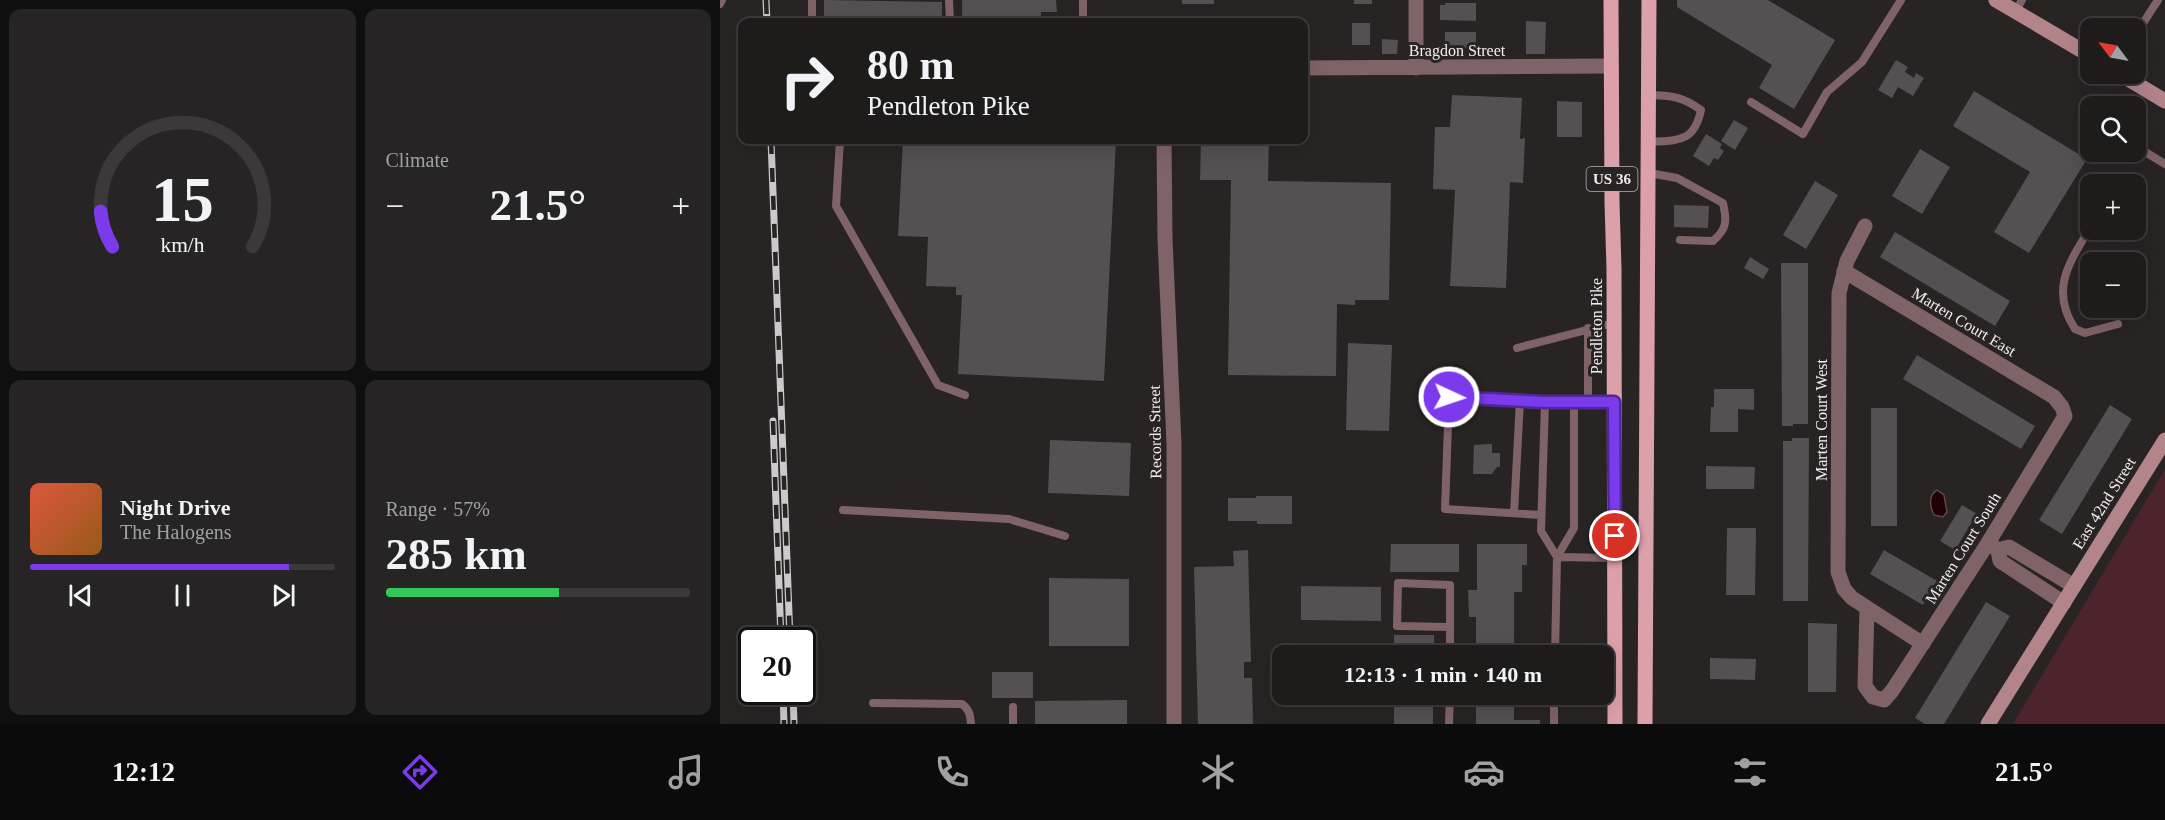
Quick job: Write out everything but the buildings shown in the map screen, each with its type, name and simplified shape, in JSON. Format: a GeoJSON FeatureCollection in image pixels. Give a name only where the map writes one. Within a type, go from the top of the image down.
{"type":"FeatureCollection","features":[{"type":"Feature","properties":{"kind":"main road","name":"Pendleton Pike"},"geometry":{"type":"LineString","coordinates":[[1611,0],[1614,724]]}},
{"type":"Feature","properties":{"kind":"main road","name":"US 36"},"geometry":{"type":"LineString","coordinates":[[1646,724],[1646,360],[1650,0]]}},
{"type":"Feature","properties":{"kind":"street"},"geometry":{"type":"LineString","coordinates":[[1416,0],[1416,68]]}},
{"type":"Feature","properties":{"kind":"street"},"geometry":{"type":"LineString","coordinates":[[1996,0],[2018,6],[2080,48]]}},
{"type":"Feature","properties":{"kind":"street","name":"Bragdon Street"},"geometry":{"type":"LineString","coordinates":[[1308,68],[1611,66]]}},
{"type":"Feature","properties":{"kind":"street"},"geometry":{"type":"LineString","coordinates":[[2137,84],[2165,101]]}},
{"type":"Feature","properties":{"kind":"street","name":"Records Street"},"geometry":{"type":"LineString","coordinates":[[1164,144],[1165,239],[1174,444],[1174,724]]}},
{"type":"Feature","properties":{"kind":"street","name":"Marten Court West"},"geometry":{"type":"LineString","coordinates":[[1865,226],[1850,254],[1844,272],[1839,309],[1838,572],[1845,591],[1852,598],[1923,644]]}},
{"type":"Feature","properties":{"kind":"street","name":"Marten Court East"},"geometry":{"type":"LineString","coordinates":[[1844,272],[2054,397],[2062,407]]}},
{"type":"Feature","properties":{"kind":"street","name":"Marten Court South"},"geometry":{"type":"LineString","coordinates":[[1867,608],[1865,686],[1870,695],[1884,700],[1892,692],[1923,644],[1993,547],[2065,416],[2062,407]]}},
{"type":"Feature","properties":{"kind":"street","name":"East 42nd Street"},"geometry":{"type":"LineString","coordinates":[[1988,724],[2165,440]]}},
{"type":"Feature","properties":{"kind":"street"},"geometry":{"type":"LineString","coordinates":[[2064,603],[2000,561],[1993,547],[2009,547],[2074,586]]}},
{"type":"Feature","properties":{"kind":"lane"},"geometry":{"type":"LineString","coordinates":[[720,4],[722,0]]}},
{"type":"Feature","properties":{"kind":"lane"},"geometry":{"type":"LineString","coordinates":[[812,0],[812,18]]}},
{"type":"Feature","properties":{"kind":"lane"},"geometry":{"type":"LineString","coordinates":[[949,0],[950,18]]}},
{"type":"Feature","properties":{"kind":"lane"},"geometry":{"type":"LineString","coordinates":[[1083,0],[1083,18]]}},
{"type":"Feature","properties":{"kind":"lane"},"geometry":{"type":"LineString","coordinates":[[1750,102],[1803,134],[1827,92],[1862,62],[1901,0]]}},
{"type":"Feature","properties":{"kind":"lane"},"geometry":{"type":"LineString","coordinates":[[2146,19],[2158,0]]}},
{"type":"Feature","properties":{"kind":"lane"},"geometry":{"type":"LineString","coordinates":[[1649,95],[1676,96],[1691,102],[1701,110],[1698,124],[1691,135],[1677,140],[1649,142]]}},
{"type":"Feature","properties":{"kind":"lane"},"geometry":{"type":"LineString","coordinates":[[840,144],[836,206],[938,385],[965,395]]}},
{"type":"Feature","properties":{"kind":"lane"},"geometry":{"type":"LineString","coordinates":[[2146,152],[2165,164]]}},
{"type":"Feature","properties":{"kind":"lane"},"geometry":{"type":"LineString","coordinates":[[1649,173],[1677,178],[1724,203],[1726,216],[1724,232],[1713,242],[1680,240]]}},
{"type":"Feature","properties":{"kind":"lane"},"geometry":{"type":"LineString","coordinates":[[2083,240],[2065,273],[2062,290],[2067,318],[2074,329],[2085,333],[2118,324]]}},
{"type":"Feature","properties":{"kind":"lane"},"geometry":{"type":"LineString","coordinates":[[1517,348],[1614,323]]}},
{"type":"Feature","properties":{"kind":"lane"},"geometry":{"type":"LineString","coordinates":[[1588,328],[1588,401]]}},
{"type":"Feature","properties":{"kind":"lane"},"geometry":{"type":"LineString","coordinates":[[1541,515],[1445,509],[1449,397],[1545,402],[1614,402]]}},
{"type":"Feature","properties":{"kind":"lane"},"geometry":{"type":"LineString","coordinates":[[1514,513],[1520,400]]}},
{"type":"Feature","properties":{"kind":"lane"},"geometry":{"type":"LineString","coordinates":[[1555,645],[1557,556],[1574,528],[1574,401]]}},
{"type":"Feature","properties":{"kind":"lane"},"geometry":{"type":"LineString","coordinates":[[1545,402],[1540,531],[1557,556]]}},
{"type":"Feature","properties":{"kind":"lane"},"geometry":{"type":"LineString","coordinates":[[843,510],[1009,519],[1065,536]]}},
{"type":"Feature","properties":{"kind":"lane"},"geometry":{"type":"LineString","coordinates":[[1557,556],[1615,558]]}},
{"type":"Feature","properties":{"kind":"lane"},"geometry":{"type":"LineString","coordinates":[[1450,627],[1396,626],[1398,584],[1450,585],[1450,627],[1450,645]]}},
{"type":"Feature","properties":{"kind":"lane"},"geometry":{"type":"LineString","coordinates":[[873,703],[962,704],[968,708],[971,724]]}},
{"type":"Feature","properties":{"kind":"lane"},"geometry":{"type":"LineString","coordinates":[[1449,724],[1450,705]]}},
{"type":"Feature","properties":{"kind":"lane"},"geometry":{"type":"LineString","coordinates":[[1554,705],[1554,724]]}},
{"type":"Feature","properties":{"kind":"lane"},"geometry":{"type":"LineString","coordinates":[[1012,707],[1013,724]]}},
{"type":"Feature","properties":{"kind":"shaded area"},"geometry":{"type":"Polygon","coordinates":[[[2165,469],[2165,724],[2013,724],[2162,474],[2165,469]]]}},
{"type":"Feature","properties":{"kind":"shaded area"},"geometry":{"type":"Polygon","coordinates":[[[1937,490],[1944,495],[1947,512],[1943,517],[1934,515],[1932,508],[1931,498],[1937,490]]]}},
{"type":"Feature","properties":{"kind":"railway"},"geometry":{"type":"LineString","coordinates":[[766,0],[767,18]]}},
{"type":"Feature","properties":{"kind":"railway"},"geometry":{"type":"LineString","coordinates":[[771,144],[790,627]]}},
{"type":"Feature","properties":{"kind":"railway"},"geometry":{"type":"LineString","coordinates":[[773,421],[781,627]]}},
{"type":"Feature","properties":{"kind":"railway"},"geometry":{"type":"LineString","coordinates":[[783,705],[784,724]]}},
{"type":"Feature","properties":{"kind":"railway"},"geometry":{"type":"LineString","coordinates":[[793,705],[794,724]]}},
{"type":"Feature","properties":{"kind":"route"},"geometry":{"type":"LineString","coordinates":[[1449,397],[1545,402],[1614,402],[1615,536]]}}]}
